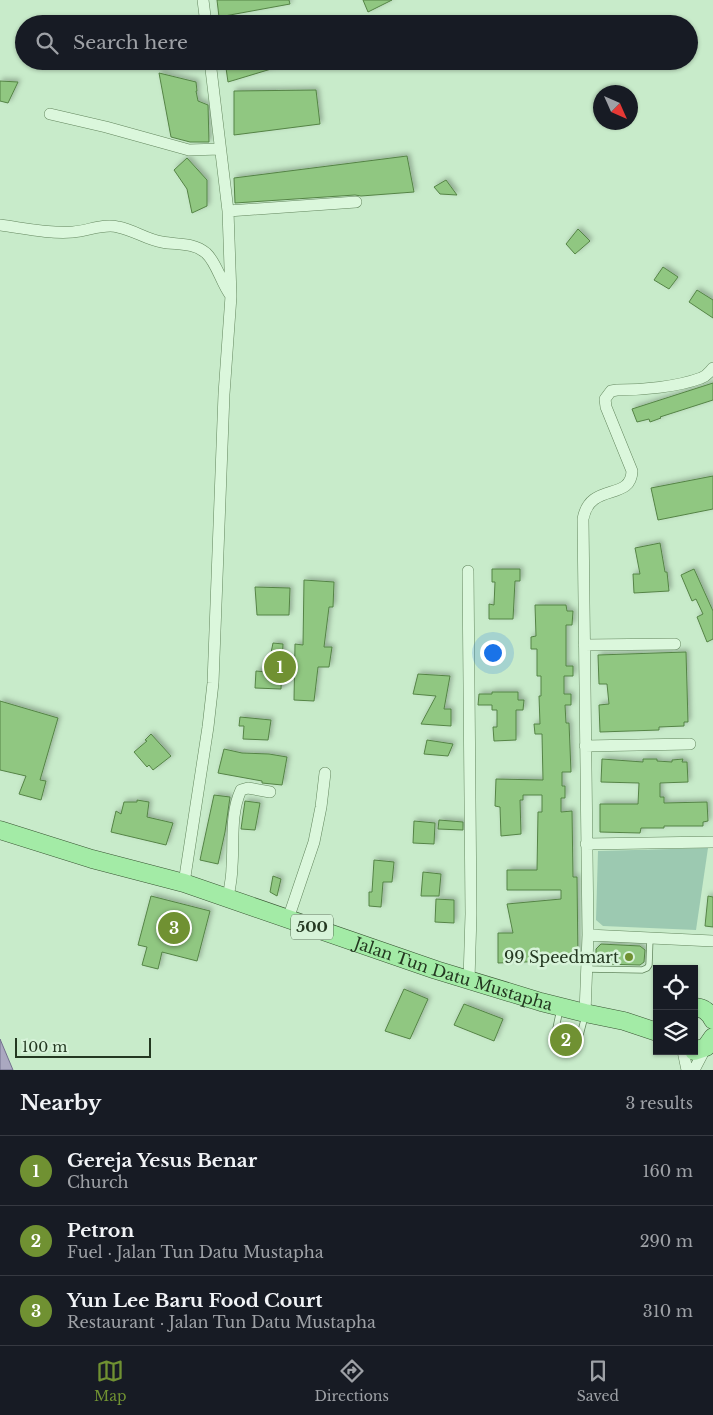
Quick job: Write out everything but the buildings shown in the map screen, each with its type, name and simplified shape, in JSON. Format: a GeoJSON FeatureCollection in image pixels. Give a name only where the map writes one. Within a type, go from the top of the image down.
{"type":"FeatureCollection","features":[{"type":"Feature","properties":{"kind":"main road","name":"Jalan Tun Datu Mustapha"},"geometry":{"type":"LineString","coordinates":[[0,830],[92,859],[184,883],[228,897],[470,980],[585,1014],[624,1021],[653,1031]]}},
{"type":"Feature","properties":{"kind":"main road","name":"Jalan Tun Datu Mustapha"},"geometry":{"type":"LineString","coordinates":[[624,1021],[653,1019]]}},
{"type":"Feature","properties":{"kind":"street"},"geometry":{"type":"LineString","coordinates":[[203,0],[205,15]]}},
{"type":"Feature","properties":{"kind":"street"},"geometry":{"type":"LineString","coordinates":[[184,883],[213,683],[224,394],[231,296],[228,211],[211,70]]}},
{"type":"Feature","properties":{"kind":"street"},"geometry":{"type":"LineString","coordinates":[[50,114],[106,127],[184,149],[208,151],[220,149]]}},
{"type":"Feature","properties":{"kind":"street"},"geometry":{"type":"LineString","coordinates":[[228,211],[356,202]]}},
{"type":"Feature","properties":{"kind":"street"},"geometry":{"type":"LineString","coordinates":[[0,225],[62,232],[74,232],[109,226],[118,227],[155,241],[191,246],[208,255],[221,282],[231,296]]}},
{"type":"Feature","properties":{"kind":"street"},"geometry":{"type":"LineString","coordinates":[[585,1014],[588,935],[582,545],[584,511],[594,499],[622,488],[629,484],[632,479],[632,471],[606,407],[605,399],[610,392],[617,390],[676,384],[702,378],[713,368]]}},
{"type":"Feature","properties":{"kind":"street"},"geometry":{"type":"LineString","coordinates":[[468,571],[472,914],[470,980]]}},
{"type":"Feature","properties":{"kind":"street"},"geometry":{"type":"LineString","coordinates":[[584,645],[675,644]]}},
{"type":"Feature","properties":{"kind":"street"},"geometry":{"type":"LineString","coordinates":[[585,746],[690,744]]}},
{"type":"Feature","properties":{"kind":"street"},"geometry":{"type":"LineString","coordinates":[[288,919],[314,842],[320,815],[325,772]]}},
{"type":"Feature","properties":{"kind":"street"},"geometry":{"type":"LineString","coordinates":[[228,897],[232,866],[232,828],[236,799],[241,790],[248,788],[270,792]]}},
{"type":"Feature","properties":{"kind":"street"},"geometry":{"type":"LineString","coordinates":[[586,844],[712,842]]}},
{"type":"Feature","properties":{"kind":"street"},"geometry":{"type":"LineString","coordinates":[[588,935],[713,941]]}},
{"type":"Feature","properties":{"kind":"street"},"geometry":{"type":"LineString","coordinates":[[694,1070],[707,1044]]}},
{"type":"Feature","properties":{"kind":"street"},"geometry":{"type":"LineString","coordinates":[[684,1055],[688,1070]]}},
{"type":"Feature","properties":{"kind":"lane"},"geometry":{"type":"LineString","coordinates":[[587,969],[642,970],[647,968],[649,965],[650,938]]}},
{"type":"Feature","properties":{"kind":"lane"},"geometry":{"type":"LineString","coordinates":[[558,1038],[555,1033],[561,1007]]}},
{"type":"Feature","properties":{"kind":"lane"},"geometry":{"type":"LineString","coordinates":[[573,1042],[579,1039],[585,1014]]}},
{"type":"Feature","properties":{"kind":"green space"},"geometry":{"type":"Polygon","coordinates":[[[708,848],[696,930],[603,926],[596,920],[598,851],[708,848]]]}},
{"type":"Feature","properties":{"kind":"water"},"geometry":{"type":"Polygon","coordinates":[[[0,1039],[13,1070],[0,1070],[0,1039]]]}},
{"type":"Feature","properties":{"kind":"place","name":"Gereja Yesus Benar"},"geometry":{"type":"Point","coordinates":[280,667]}},
{"type":"Feature","properties":{"kind":"place","name":"Yun Lee Baru Food Court"},"geometry":{"type":"Point","coordinates":[174,928]}},
{"type":"Feature","properties":{"kind":"place","name":"99 Speedmart"},"geometry":{"type":"Point","coordinates":[629,957]}},
{"type":"Feature","properties":{"kind":"place","name":"Petron"},"geometry":{"type":"Point","coordinates":[566,1040]}}]}
